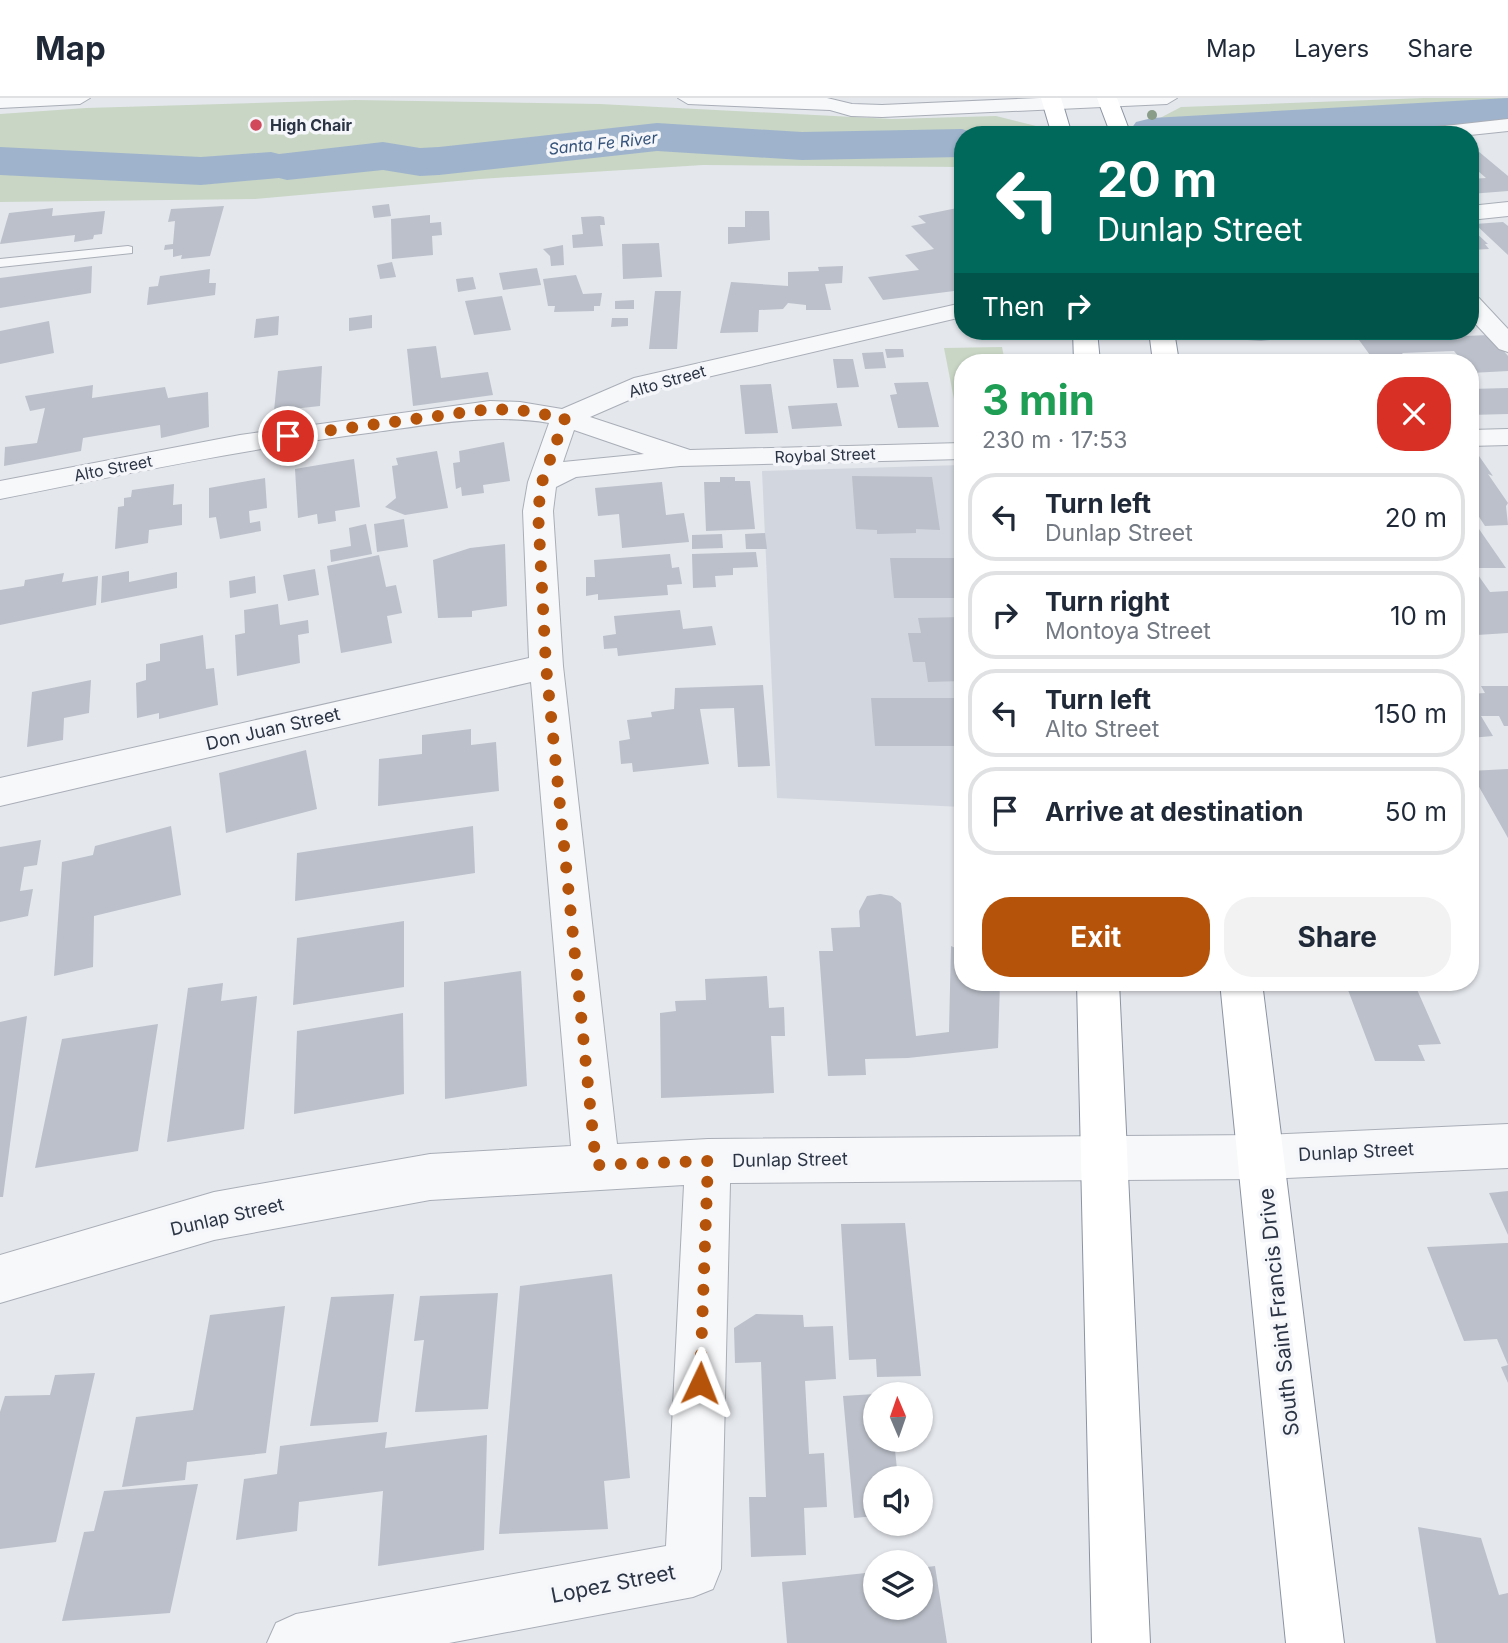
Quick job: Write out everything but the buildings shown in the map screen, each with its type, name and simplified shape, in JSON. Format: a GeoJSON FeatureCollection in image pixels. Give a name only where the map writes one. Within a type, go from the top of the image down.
{"type":"FeatureCollection","features":[{"type":"Feature","properties":{"kind":"highway"},"geometry":{"type":"LineString","coordinates":[[1108,99],[1118,126]]}},
{"type":"Feature","properties":{"kind":"highway"},"geometry":{"type":"LineString","coordinates":[[1052,101],[1059,126]]}},
{"type":"Feature","properties":{"kind":"highway"},"geometry":{"type":"LineString","coordinates":[[1098,991],[1121,1643]]}},
{"type":"Feature","properties":{"kind":"highway","name":"South Saint Francis Drive"},"geometry":{"type":"LineString","coordinates":[[1242,991],[1315,1643]]}},
{"type":"Feature","properties":{"kind":"street"},"geometry":{"type":"LineString","coordinates":[[0,102],[80,98]]}},
{"type":"Feature","properties":{"kind":"street"},"geometry":{"type":"LineString","coordinates":[[688,98],[836,100],[851,110],[898,111],[1052,101],[1167,98]]}},
{"type":"Feature","properties":{"kind":"street"},"geometry":{"type":"LineString","coordinates":[[1479,128],[1508,125]]}},
{"type":"Feature","properties":{"kind":"street"},"geometry":{"type":"LineString","coordinates":[[1479,212],[1508,209]]}},
{"type":"Feature","properties":{"kind":"street","name":"Alto Street"},"geometry":{"type":"LineString","coordinates":[[0,490],[240,443],[490,409],[520,410],[565,418],[643,384],[954,312]]}},
{"type":"Feature","properties":{"kind":"street"},"geometry":{"type":"LineString","coordinates":[[1479,313],[1508,344]]}},
{"type":"Feature","properties":{"kind":"street"},"geometry":{"type":"LineString","coordinates":[[565,418],[542,482],[538,511],[546,666],[596,1165]]}},
{"type":"Feature","properties":{"kind":"street","name":"Roybal Street"},"geometry":{"type":"LineString","coordinates":[[565,418],[688,459]]}},
{"type":"Feature","properties":{"kind":"street"},"geometry":{"type":"LineString","coordinates":[[1479,438],[1508,437]]}},
{"type":"Feature","properties":{"kind":"street","name":"Roybal Street"},"geometry":{"type":"LineString","coordinates":[[542,482],[570,469],[688,459],[954,451]]}},
{"type":"Feature","properties":{"kind":"street","name":"Don Juan Street"},"geometry":{"type":"LineString","coordinates":[[0,792],[546,666]]}},
{"type":"Feature","properties":{"kind":"street","name":"Dunlap Street"},"geometry":{"type":"LineString","coordinates":[[0,1279],[214,1216],[430,1177],[596,1165],[708,1161],[1103,1156],[1262,1157],[1508,1146]]}},
{"type":"Feature","properties":{"kind":"street","name":"Lopez Street"},"geometry":{"type":"LineString","coordinates":[[296,1643],[693,1569],[708,1161]]}},
{"type":"Feature","properties":{"kind":"lane"},"geometry":{"type":"LineString","coordinates":[[0,263],[128,250]]}},
{"type":"Feature","properties":{"kind":"shaded area"},"geometry":{"type":"Polygon","coordinates":[[[954,465],[954,807],[777,798],[762,471],[954,465]]]}},
{"type":"Feature","properties":{"kind":"green space"},"geometry":{"type":"Polygon","coordinates":[[[1424,98],[1508,98],[1508,120],[1428,126],[1165,126],[1160,118],[1181,107],[1424,98]]]}},
{"type":"Feature","properties":{"kind":"green space"},"geometry":{"type":"Polygon","coordinates":[[[355,100],[600,104],[892,119],[996,116],[1036,126],[954,126],[954,167],[703,165],[480,179],[255,199],[0,202],[0,114],[86,108],[355,100]]]}},
{"type":"Feature","properties":{"kind":"green space"},"geometry":{"type":"Polygon","coordinates":[[[1002,347],[1003,354],[954,354],[954,399],[944,348],[1002,347]]]}},
{"type":"Feature","properties":{"kind":"waterway","name":"Santa Fe River"},"geometry":{"type":"LineString","coordinates":[[1254,126],[1508,111]]}},
{"type":"Feature","properties":{"kind":"waterway","name":"Santa Fe River"},"geometry":{"type":"LineString","coordinates":[[287,166],[383,156],[420,162],[439,161],[657,137],[802,146],[954,143]]}},
{"type":"Feature","properties":{"kind":"waterway","name":"Santa Fe River"},"geometry":{"type":"LineString","coordinates":[[0,161],[201,171],[271,166]]}},
{"type":"Feature","properties":{"kind":"place","name":"High Chair"},"geometry":{"type":"Point","coordinates":[256,125]}},
{"type":"Feature","properties":{"kind":"route"},"geometry":{"type":"LineString","coordinates":[[288,436],[490,409],[520,410],[565,418],[542,482],[538,511],[546,666],[596,1165],[708,1161],[700,1383]]}}]}
